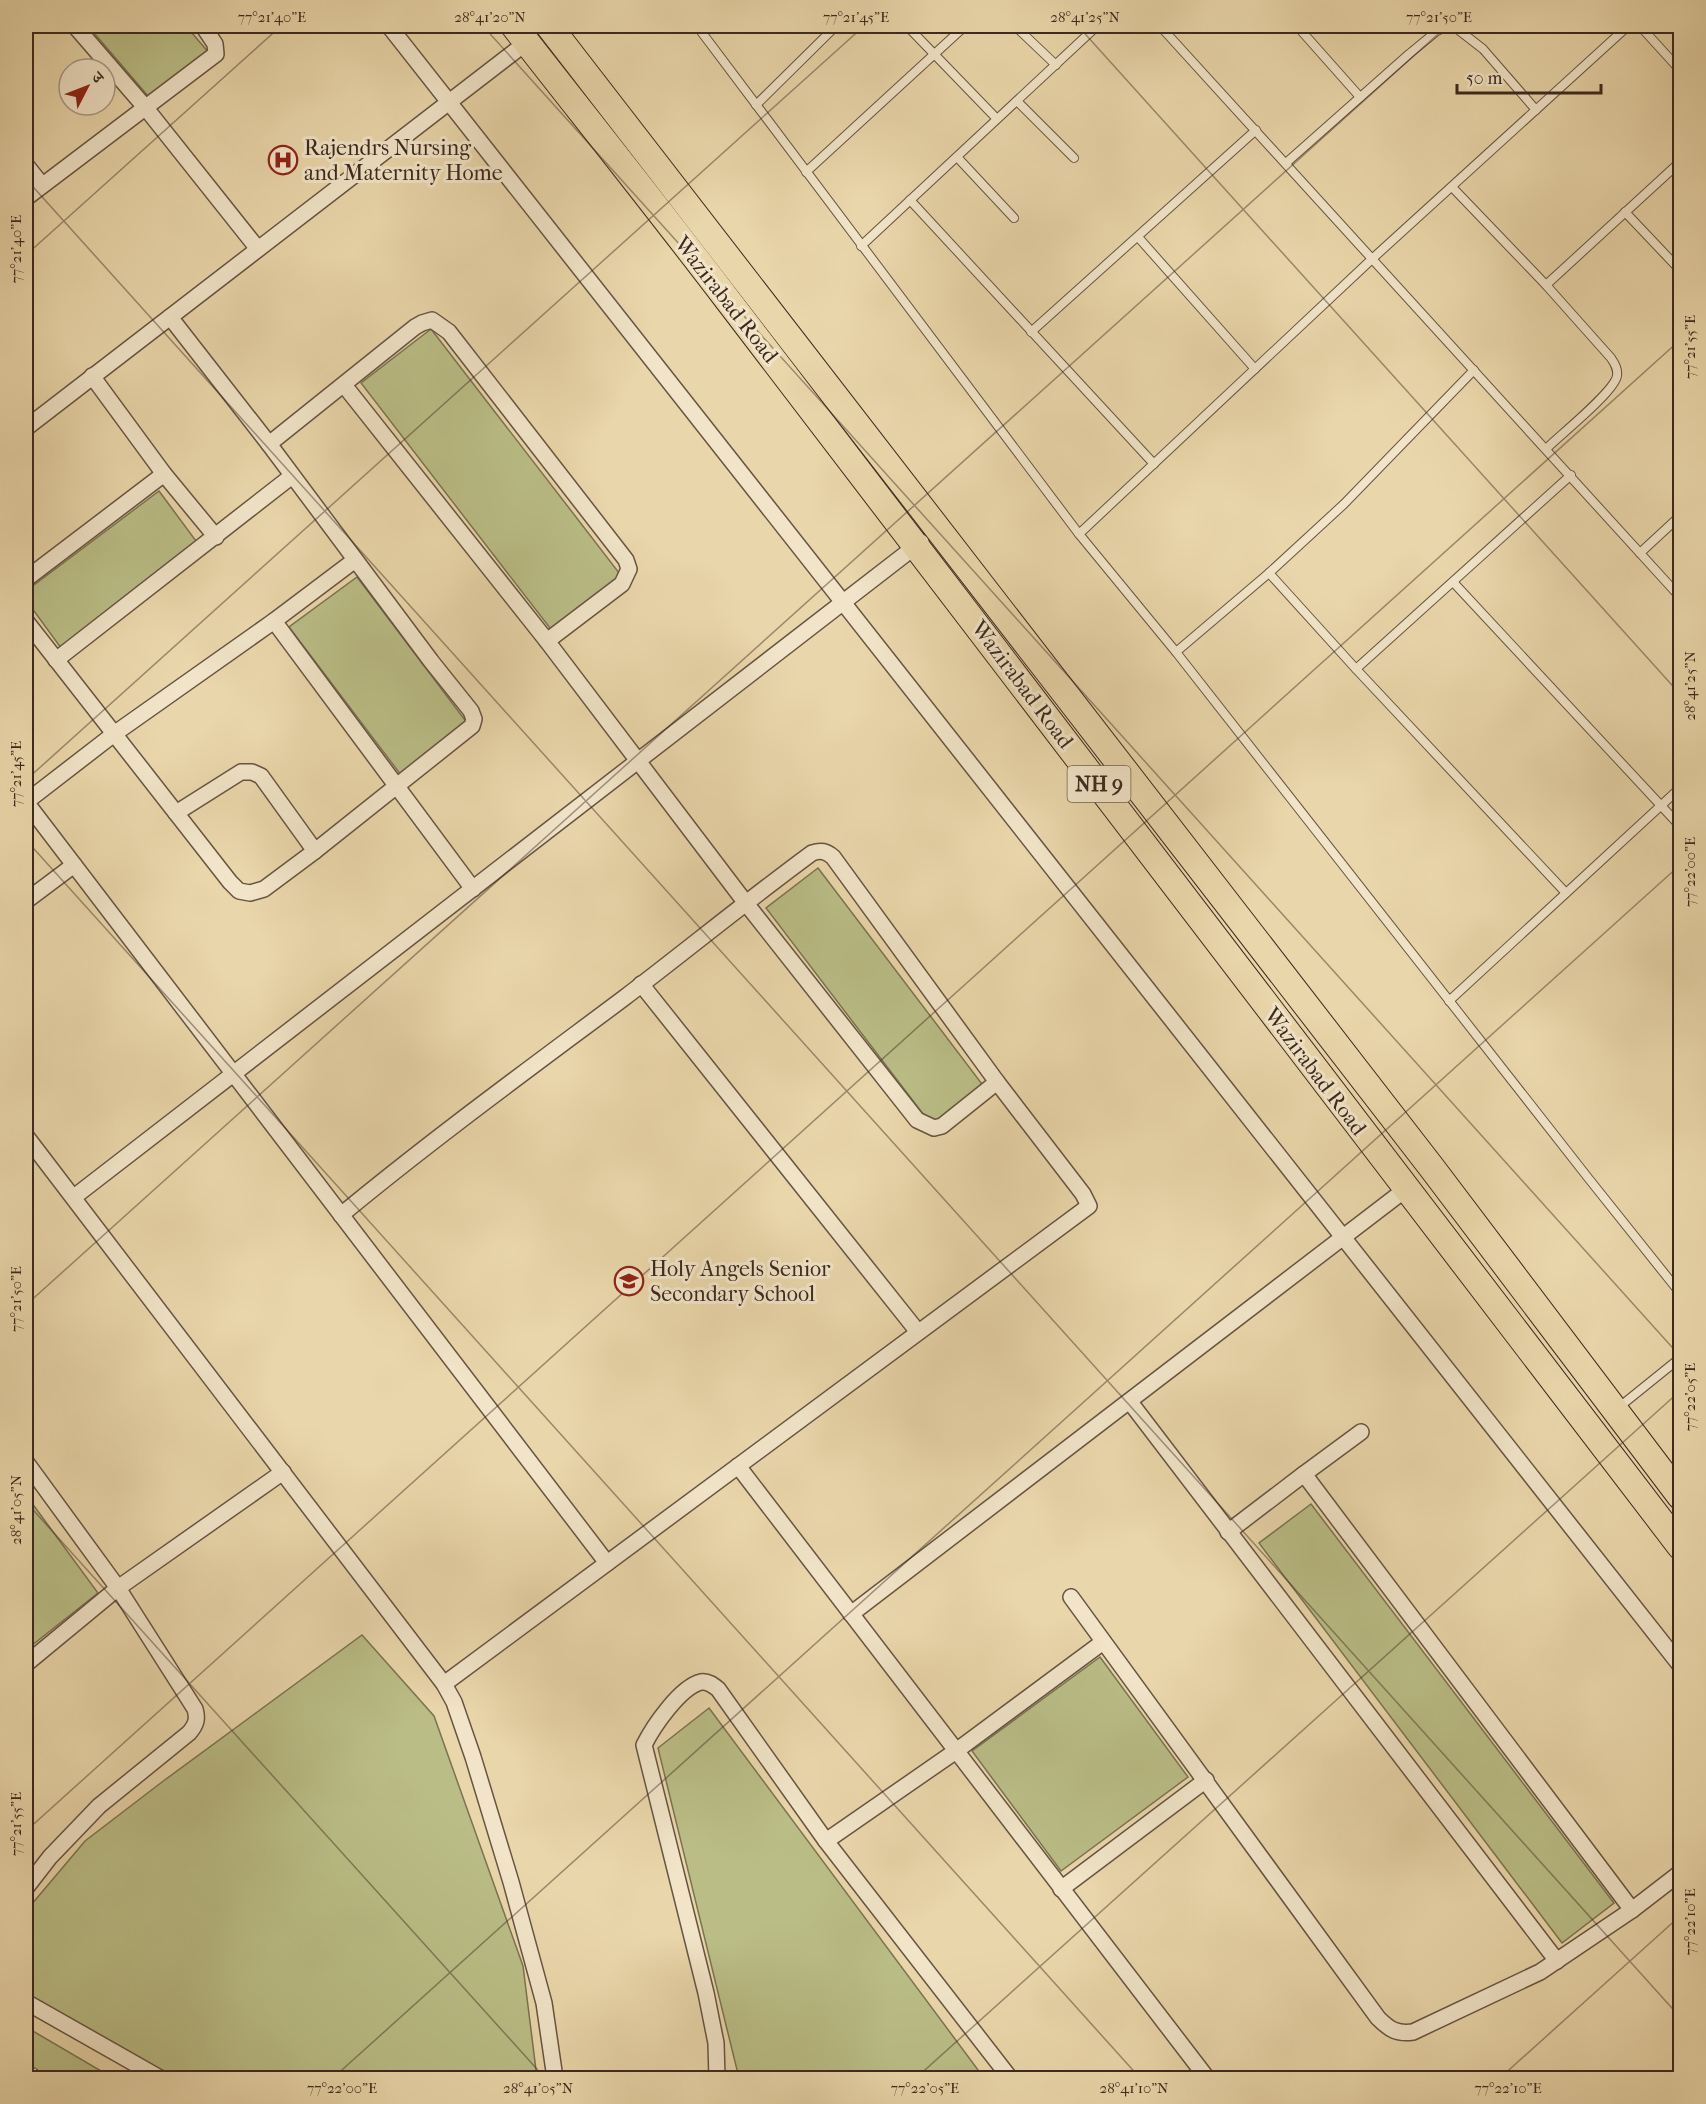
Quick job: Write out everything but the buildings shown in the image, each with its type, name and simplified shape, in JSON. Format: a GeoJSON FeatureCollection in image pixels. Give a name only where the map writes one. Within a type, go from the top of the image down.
{"type":"FeatureCollection","features":[{"type":"Feature","properties":{"kind":"highway","name":"Wazirabad Road"},"geometry":{"type":"LineString","coordinates":[[549,26],[1425,1158],[1680,1496]]}},
{"type":"Feature","properties":{"kind":"highway","name":"Wazirabad Road"},"geometry":{"type":"LineString","coordinates":[[520,34],[724,294],[1680,1546]]}},
{"type":"Feature","properties":{"kind":"street"},"geometry":{"type":"LineString","coordinates":[[75,26],[145,107],[258,249]]}},
{"type":"Feature","properties":{"kind":"street"},"geometry":{"type":"LineString","coordinates":[[26,198],[216,54],[215,44],[202,26]]}},
{"type":"Feature","properties":{"kind":"street"},"geometry":{"type":"LineString","coordinates":[[390,26],[1680,1665]]}},
{"type":"Feature","properties":{"kind":"street"},"geometry":{"type":"LineString","coordinates":[[26,428],[450,102],[520,34]]}},
{"type":"Feature","properties":{"kind":"street"},"geometry":{"type":"LineString","coordinates":[[26,165],[42,185]]}},
{"type":"Feature","properties":{"kind":"street"},"geometry":{"type":"LineString","coordinates":[[26,621],[239,891],[250,893],[264,889],[469,730],[474,719],[471,711],[431,662],[269,444],[170,317]]}},
{"type":"Feature","properties":{"kind":"street"},"geometry":{"type":"LineString","coordinates":[[269,444],[422,323],[432,320],[449,332],[626,560],[629,569],[622,584],[547,641]]}},
{"type":"Feature","properties":{"kind":"street"},"geometry":{"type":"LineString","coordinates":[[92,376],[164,474],[216,537]]}},
{"type":"Feature","properties":{"kind":"street"},"geometry":{"type":"LineString","coordinates":[[344,385],[547,641],[745,902],[917,1120],[934,1128],[942,1126],[997,1082]]}},
{"type":"Feature","properties":{"kind":"street"},"geometry":{"type":"LineString","coordinates":[[26,579],[164,474]]}},
{"type":"Feature","properties":{"kind":"street"},"geometry":{"type":"LineString","coordinates":[[56,660],[292,476]]}},
{"type":"Feature","properties":{"kind":"street"},"geometry":{"type":"LineString","coordinates":[[75,1197],[938,527]]}},
{"type":"Feature","properties":{"kind":"street"},"geometry":{"type":"LineString","coordinates":[[355,560],[274,621],[114,734],[26,802],[607,1563]]}},
{"type":"Feature","properties":{"kind":"street"},"geometry":{"type":"LineString","coordinates":[[274,621],[473,889]]}},
{"type":"Feature","properties":{"kind":"street"},"geometry":{"type":"LineString","coordinates":[[176,813],[241,772],[252,772],[261,776],[315,851]]}},
{"type":"Feature","properties":{"kind":"street"},"geometry":{"type":"LineString","coordinates":[[341,1215],[397,1169],[745,902],[812,853],[819,851],[827,852],[1083,1194],[1089,1206],[444,1684]]}},
{"type":"Feature","properties":{"kind":"street"},"geometry":{"type":"LineString","coordinates":[[26,901],[74,865]]}},
{"type":"Feature","properties":{"kind":"street"},"geometry":{"type":"LineString","coordinates":[[641,984],[918,1332]]}},
{"type":"Feature","properties":{"kind":"street"},"geometry":{"type":"LineString","coordinates":[[26,1136],[75,1197],[444,1684],[454,1702],[473,1757],[511,1882],[544,2003],[555,2079]]}},
{"type":"Feature","properties":{"kind":"street"},"geometry":{"type":"LineString","coordinates":[[851,1614],[1406,1189]]}},
{"type":"Feature","properties":{"kind":"street"},"geometry":{"type":"LineString","coordinates":[[1130,1402],[1557,1961]]}},
{"type":"Feature","properties":{"kind":"street"},"geometry":{"type":"LineString","coordinates":[[1228,1532],[1361,1432]]}},
{"type":"Feature","properties":{"kind":"street"},"geometry":{"type":"LineString","coordinates":[[26,1462],[118,1587],[198,1717],[195,1726],[174,1746],[99,1806],[50,1857],[26,1888]]}},
{"type":"Feature","properties":{"kind":"street"},"geometry":{"type":"LineString","coordinates":[[738,1466],[1207,2079]]}},
{"type":"Feature","properties":{"kind":"street"},"geometry":{"type":"LineString","coordinates":[[26,1664],[118,1587],[283,1472]]}},
{"type":"Feature","properties":{"kind":"street"},"geometry":{"type":"LineString","coordinates":[[1304,1474],[1632,1910]]}},
{"type":"Feature","properties":{"kind":"street"},"geometry":{"type":"LineString","coordinates":[[1071,1597],[1378,2018],[1398,2033],[1413,2032],[1540,1972],[1632,1910],[1680,1873]]}},
{"type":"Feature","properties":{"kind":"street"},"geometry":{"type":"LineString","coordinates":[[826,1841],[956,1751],[1103,1642]]}},
{"type":"Feature","properties":{"kind":"street"},"geometry":{"type":"LineString","coordinates":[[717,2079],[716,2043],[706,1993],[644,1745],[654,1726],[691,1687],[702,1682],[711,1683],[718,1689],[826,1841],[1010,2079]]}},
{"type":"Feature","properties":{"kind":"street"},"geometry":{"type":"LineString","coordinates":[[1061,1889],[1206,1780]]}},
{"type":"Feature","properties":{"kind":"street"},"geometry":{"type":"LineString","coordinates":[[26,2002],[160,2079]]}},
{"type":"Feature","properties":{"kind":"street"},"geometry":{"type":"LineString","coordinates":[[26,2075],[31,2079]]}},
{"type":"Feature","properties":{"kind":"lane"},"geometry":{"type":"LineString","coordinates":[[697,26],[1079,534],[1176,652],[1680,1293]]}},
{"type":"Feature","properties":{"kind":"lane"},"geometry":{"type":"LineString","coordinates":[[756,105],[836,26]]}},
{"type":"Feature","properties":{"kind":"lane"},"geometry":{"type":"LineString","coordinates":[[907,26],[997,119]]}},
{"type":"Feature","properties":{"kind":"lane"},"geometry":{"type":"LineString","coordinates":[[806,172],[965,26]]}},
{"type":"Feature","properties":{"kind":"lane"},"geometry":{"type":"LineString","coordinates":[[1015,26],[1056,65]]}},
{"type":"Feature","properties":{"kind":"lane"},"geometry":{"type":"LineString","coordinates":[[861,246],[1097,26]]}},
{"type":"Feature","properties":{"kind":"lane"},"geometry":{"type":"LineString","coordinates":[[1160,26],[1547,448],[1680,597]]}},
{"type":"Feature","properties":{"kind":"lane"},"geometry":{"type":"LineString","coordinates":[[1297,26],[1360,97]]}},
{"type":"Feature","properties":{"kind":"lane"},"geometry":{"type":"LineString","coordinates":[[1079,534],[1372,259],[1628,26]]}},
{"type":"Feature","properties":{"kind":"lane"},"geometry":{"type":"LineString","coordinates":[[1640,26],[1680,70]]}},
{"type":"Feature","properties":{"kind":"lane"},"geometry":{"type":"LineString","coordinates":[[1286,163],[1437,31],[1446,27],[1456,28],[1483,49],[1536,110]]}},
{"type":"Feature","properties":{"kind":"lane"},"geometry":{"type":"LineString","coordinates":[[1017,101],[1074,158]]}},
{"type":"Feature","properties":{"kind":"lane"},"geometry":{"type":"LineString","coordinates":[[1032,332],[1256,130]]}},
{"type":"Feature","properties":{"kind":"lane"},"geometry":{"type":"LineString","coordinates":[[957,157],[1014,218]]}},
{"type":"Feature","properties":{"kind":"lane"},"geometry":{"type":"LineString","coordinates":[[1546,285],[1680,162]]}},
{"type":"Feature","properties":{"kind":"lane"},"geometry":{"type":"LineString","coordinates":[[1452,187],[1546,285],[1611,358],[1616,367],[1617,375],[1609,390],[1547,448]]}},
{"type":"Feature","properties":{"kind":"lane"},"geometry":{"type":"LineString","coordinates":[[910,200],[1154,464]]}},
{"type":"Feature","properties":{"kind":"lane"},"geometry":{"type":"LineString","coordinates":[[1625,212],[1680,270]]}},
{"type":"Feature","properties":{"kind":"lane"},"geometry":{"type":"LineString","coordinates":[[1138,237],[1255,369]]}},
{"type":"Feature","properties":{"kind":"lane"},"geometry":{"type":"LineString","coordinates":[[1176,652],[1269,573],[1344,504],[1474,369]]}},
{"type":"Feature","properties":{"kind":"lane"},"geometry":{"type":"LineString","coordinates":[[1356,669],[1571,475]]}},
{"type":"Feature","properties":{"kind":"lane"},"geometry":{"type":"LineString","coordinates":[[1640,553],[1680,516]]}},
{"type":"Feature","properties":{"kind":"lane"},"geometry":{"type":"LineString","coordinates":[[1269,573],[1566,893]]}},
{"type":"Feature","properties":{"kind":"lane"},"geometry":{"type":"LineString","coordinates":[[1453,582],[1680,826]]}},
{"type":"Feature","properties":{"kind":"lane"},"geometry":{"type":"LineString","coordinates":[[1449,1001],[1680,788]]}},
{"type":"Feature","properties":{"kind":"lane"},"geometry":{"type":"LineString","coordinates":[[1615,1410],[1680,1358]]}},
{"type":"Feature","properties":{"kind":"green space"},"geometry":{"type":"Polygon","coordinates":[[[88,26],[186,26],[216,61],[154,103],[117,57],[88,26]]]}},
{"type":"Feature","properties":{"kind":"green space"},"geometry":{"type":"Polygon","coordinates":[[[431,329],[623,578],[553,632],[361,383],[431,329]]]}},
{"type":"Feature","properties":{"kind":"green space"},"geometry":{"type":"Polygon","coordinates":[[[159,491],[199,545],[61,648],[26,600],[26,591],[159,491]]]}},
{"type":"Feature","properties":{"kind":"green space"},"geometry":{"type":"Polygon","coordinates":[[[357,577],[471,728],[404,779],[289,627],[357,577]]]}},
{"type":"Feature","properties":{"kind":"green space"},"geometry":{"type":"Polygon","coordinates":[[[818,868],[985,1088],[933,1127],[766,908],[818,868]]]}},
{"type":"Feature","properties":{"kind":"green space"},"geometry":{"type":"Polygon","coordinates":[[[26,1495],[98,1593],[26,1650],[26,1495]]]}},
{"type":"Feature","properties":{"kind":"green space"},"geometry":{"type":"Polygon","coordinates":[[[1311,1504],[1614,1903],[1562,1943],[1259,1543],[1311,1504]]]}},
{"type":"Feature","properties":{"kind":"green space"},"geometry":{"type":"Polygon","coordinates":[[[362,1635],[434,1716],[523,1966],[537,2078],[161,2078],[26,2002],[26,1911],[85,1841],[362,1635]]]}},
{"type":"Feature","properties":{"kind":"green space"},"geometry":{"type":"Polygon","coordinates":[[[1100,1657],[1188,1777],[1061,1871],[972,1751],[1100,1657]]]}},
{"type":"Feature","properties":{"kind":"green space"},"geometry":{"type":"Polygon","coordinates":[[[709,1708],[984,2078],[739,2078],[658,1748],[709,1708]]]}},
{"type":"Feature","properties":{"kind":"green space"},"geometry":{"type":"Polygon","coordinates":[[[26,2027],[113,2078],[26,2078],[26,2027]]]}},
{"type":"Feature","properties":{"kind":"place","name":"Rajendrs Nursing and Maternity Home"},"geometry":{"type":"Point","coordinates":[283,160]}},
{"type":"Feature","properties":{"kind":"place","name":"Holy Angels Senior Secondary School"},"geometry":{"type":"Point","coordinates":[629,1281]}}]}
